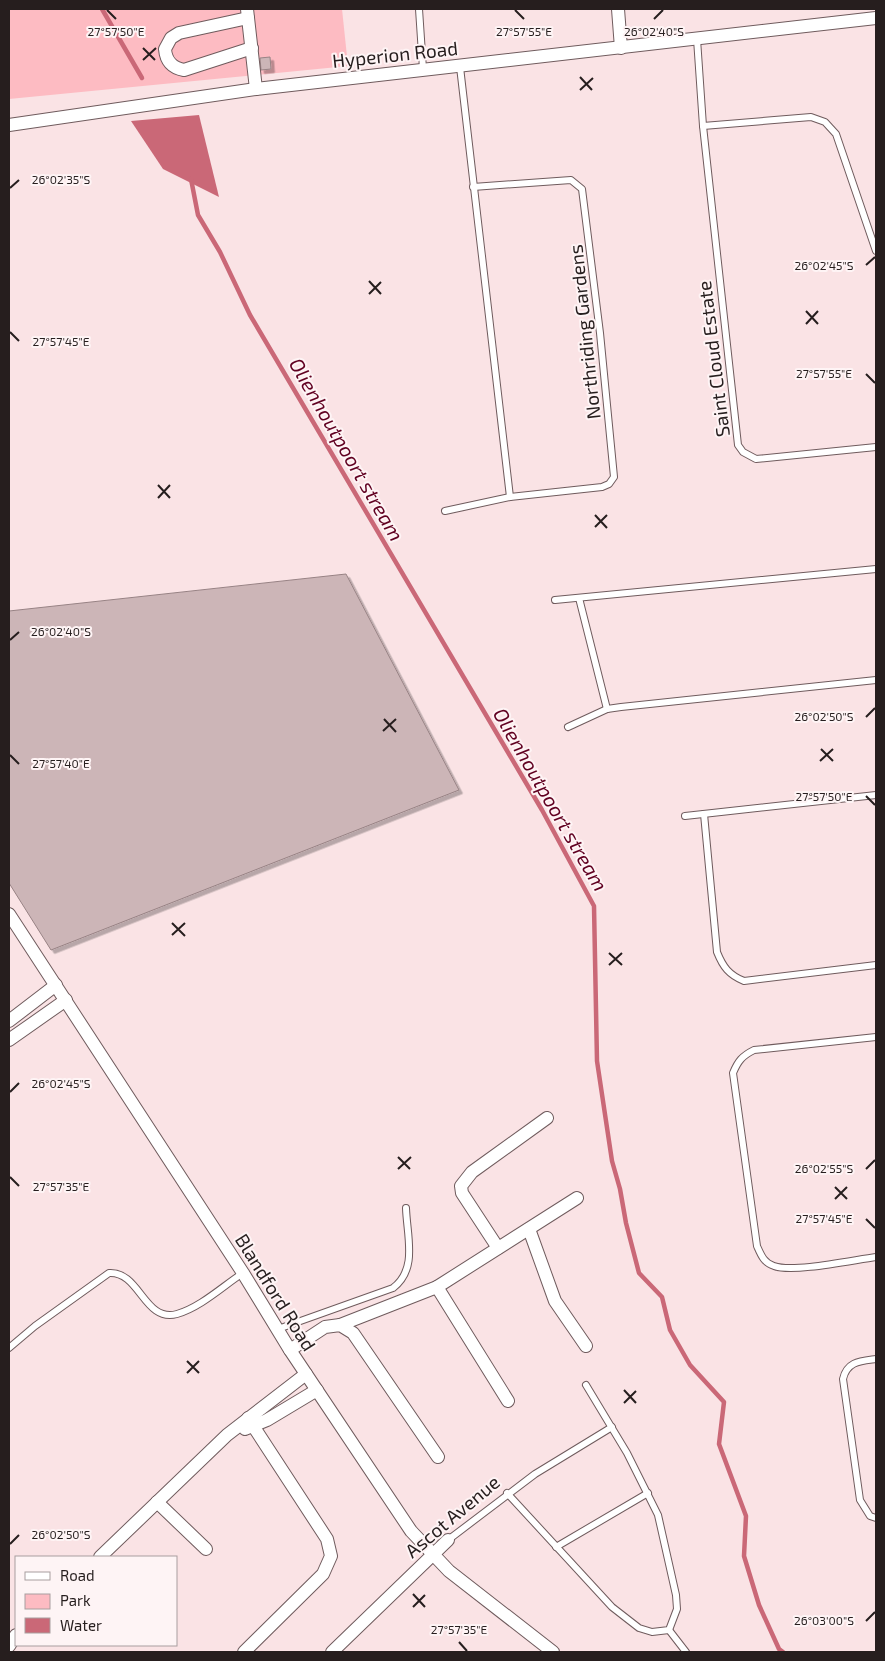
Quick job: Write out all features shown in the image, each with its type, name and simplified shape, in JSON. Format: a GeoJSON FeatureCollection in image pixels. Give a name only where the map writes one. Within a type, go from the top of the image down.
{"type":"FeatureCollection","features":[{"type":"Feature","properties":{"kind":"street"},"geometry":{"type":"LineString","coordinates":[[618,9],[622,48]]}},
{"type":"Feature","properties":{"kind":"street"},"geometry":{"type":"LineString","coordinates":[[252,48],[184,70],[176,68],[169,62],[165,49],[171,38],[179,34],[248,13],[252,48],[256,89]]}},
{"type":"Feature","properties":{"kind":"street","name":"Hyperion Road"},"geometry":{"type":"LineString","coordinates":[[9,125],[256,89],[876,20]]}},
{"type":"Feature","properties":{"kind":"street","name":"Blandford Road"},"geometry":{"type":"LineString","coordinates":[[11,920],[66,1000],[393,1507],[431,1555],[553,1652]]}},
{"type":"Feature","properties":{"kind":"street"},"geometry":{"type":"LineString","coordinates":[[9,1022],[56,985]]}},
{"type":"Feature","properties":{"kind":"street"},"geometry":{"type":"LineString","coordinates":[[9,1040],[66,1000]]}},
{"type":"Feature","properties":{"kind":"street"},"geometry":{"type":"LineString","coordinates":[[498,1248],[462,1193],[461,1186],[472,1172],[547,1118]]}},
{"type":"Feature","properties":{"kind":"street"},"geometry":{"type":"LineString","coordinates":[[290,1350],[325,1327],[340,1325],[437,1287],[577,1198]]}},
{"type":"Feature","properties":{"kind":"street"},"geometry":{"type":"LineString","coordinates":[[529,1229],[555,1301],[586,1346]]}},
{"type":"Feature","properties":{"kind":"street"},"geometry":{"type":"LineString","coordinates":[[437,1287],[508,1401]]}},
{"type":"Feature","properties":{"kind":"street"},"geometry":{"type":"LineString","coordinates":[[340,1325],[353,1334],[438,1457]]}},
{"type":"Feature","properties":{"kind":"street"},"geometry":{"type":"LineString","coordinates":[[101,1556],[227,1435],[250,1422],[306,1374]]}},
{"type":"Feature","properties":{"kind":"street"},"geometry":{"type":"LineString","coordinates":[[250,1422],[267,1420],[317,1390]]}},
{"type":"Feature","properties":{"kind":"street"},"geometry":{"type":"LineString","coordinates":[[244,1652],[323,1574],[332,1556],[327,1539],[250,1422]]}},
{"type":"Feature","properties":{"kind":"street"},"geometry":{"type":"LineString","coordinates":[[157,1502],[206,1549]]}},
{"type":"Feature","properties":{"kind":"street","name":"Ascot Avenue"},"geometry":{"type":"LineString","coordinates":[[332,1652],[448,1540]]}},
{"type":"Feature","properties":{"kind":"lane"},"geometry":{"type":"LineString","coordinates":[[419,9],[424,69]]}},
{"type":"Feature","properties":{"kind":"lane","name":"Saint Cloud Estate"},"geometry":{"type":"LineString","coordinates":[[697,39],[703,126],[738,444],[743,452],[756,459],[876,447]]}},
{"type":"Feature","properties":{"kind":"lane"},"geometry":{"type":"LineString","coordinates":[[460,66],[510,497]]}},
{"type":"Feature","properties":{"kind":"lane"},"geometry":{"type":"LineString","coordinates":[[703,126],[811,117],[825,122],[838,139],[876,251]]}},
{"type":"Feature","properties":{"kind":"lane","name":"Northriding Gardens"},"geometry":{"type":"LineString","coordinates":[[445,511],[510,497],[602,487],[609,484],[614,477],[582,189],[571,180],[473,188]]}},
{"type":"Feature","properties":{"kind":"lane"},"geometry":{"type":"LineString","coordinates":[[555,600],[876,569]]}},
{"type":"Feature","properties":{"kind":"lane"},"geometry":{"type":"LineString","coordinates":[[579,598],[607,710]]}},
{"type":"Feature","properties":{"kind":"lane"},"geometry":{"type":"LineString","coordinates":[[568,727],[607,710],[876,680]]}},
{"type":"Feature","properties":{"kind":"lane"},"geometry":{"type":"LineString","coordinates":[[684,816],[876,795]]}},
{"type":"Feature","properties":{"kind":"lane"},"geometry":{"type":"LineString","coordinates":[[704,814],[717,952],[722,965],[732,976],[744,981],[876,965]]}},
{"type":"Feature","properties":{"kind":"lane"},"geometry":{"type":"LineString","coordinates":[[876,1037],[754,1050],[744,1055],[738,1061],[734,1073],[757,1246],[762,1258],[774,1266],[789,1268],[876,1257]]}},
{"type":"Feature","properties":{"kind":"lane"},"geometry":{"type":"LineString","coordinates":[[278,1329],[393,1288],[403,1280],[409,1263],[406,1208]]}},
{"type":"Feature","properties":{"kind":"lane"},"geometry":{"type":"LineString","coordinates":[[9,1348],[35,1326],[109,1274],[118,1273],[126,1277],[147,1303],[165,1315],[178,1314],[203,1300],[243,1272]]}},
{"type":"Feature","properties":{"kind":"lane"},"geometry":{"type":"LineString","coordinates":[[876,1358],[856,1361],[849,1366],[843,1379],[860,1500],[870,1516],[876,1518]]}},
{"type":"Feature","properties":{"kind":"lane"},"geometry":{"type":"LineString","coordinates":[[586,1385],[612,1427],[658,1515],[665,1538],[676,1596],[677,1609],[669,1630]]}},
{"type":"Feature","properties":{"kind":"lane","name":"Ascot Avenue"},"geometry":{"type":"LineString","coordinates":[[448,1540],[535,1474],[612,1427]]}},
{"type":"Feature","properties":{"kind":"lane"},"geometry":{"type":"LineString","coordinates":[[508,1493],[598,1593],[628,1621],[652,1632],[669,1630]]}},
{"type":"Feature","properties":{"kind":"lane"},"geometry":{"type":"LineString","coordinates":[[556,1547],[648,1493]]}},
{"type":"Feature","properties":{"kind":"lane"},"geometry":{"type":"LineString","coordinates":[[669,1630],[686,1652]]}},
{"type":"Feature","properties":{"kind":"green space"},"geometry":{"type":"Polygon","coordinates":[[[9,9],[342,9],[348,66],[9,99],[9,9]]]}},
{"type":"Feature","properties":{"kind":"water"},"geometry":{"type":"Polygon","coordinates":[[[199,115],[219,197],[163,169],[131,121],[199,115]]]}},
{"type":"Feature","properties":{"kind":"building"},"geometry":{"type":"Polygon","coordinates":[[[270,57],[271,69],[261,70],[260,58],[270,57]]]}},
{"type":"Feature","properties":{"kind":"building"},"geometry":{"type":"Polygon","coordinates":[[[346,574],[459,790],[51,950],[9,883],[9,611],[346,574]]]}},
{"type":"Feature","properties":{"kind":"waterway","name":"Olienhoutpoort stream"},"geometry":{"type":"LineString","coordinates":[[102,9],[142,78]]}},
{"type":"Feature","properties":{"kind":"waterway","name":"Olienhoutpoort stream"},"geometry":{"type":"LineString","coordinates":[[191,179],[198,215],[220,252],[250,315],[542,810],[594,906],[597,1061],[612,1161],[620,1189],[626,1223],[639,1273],[662,1297],[670,1330],[690,1365],[724,1402],[719,1444],[746,1516],[744,1556],[759,1605],[779,1649],[783,1652]]}}]}
